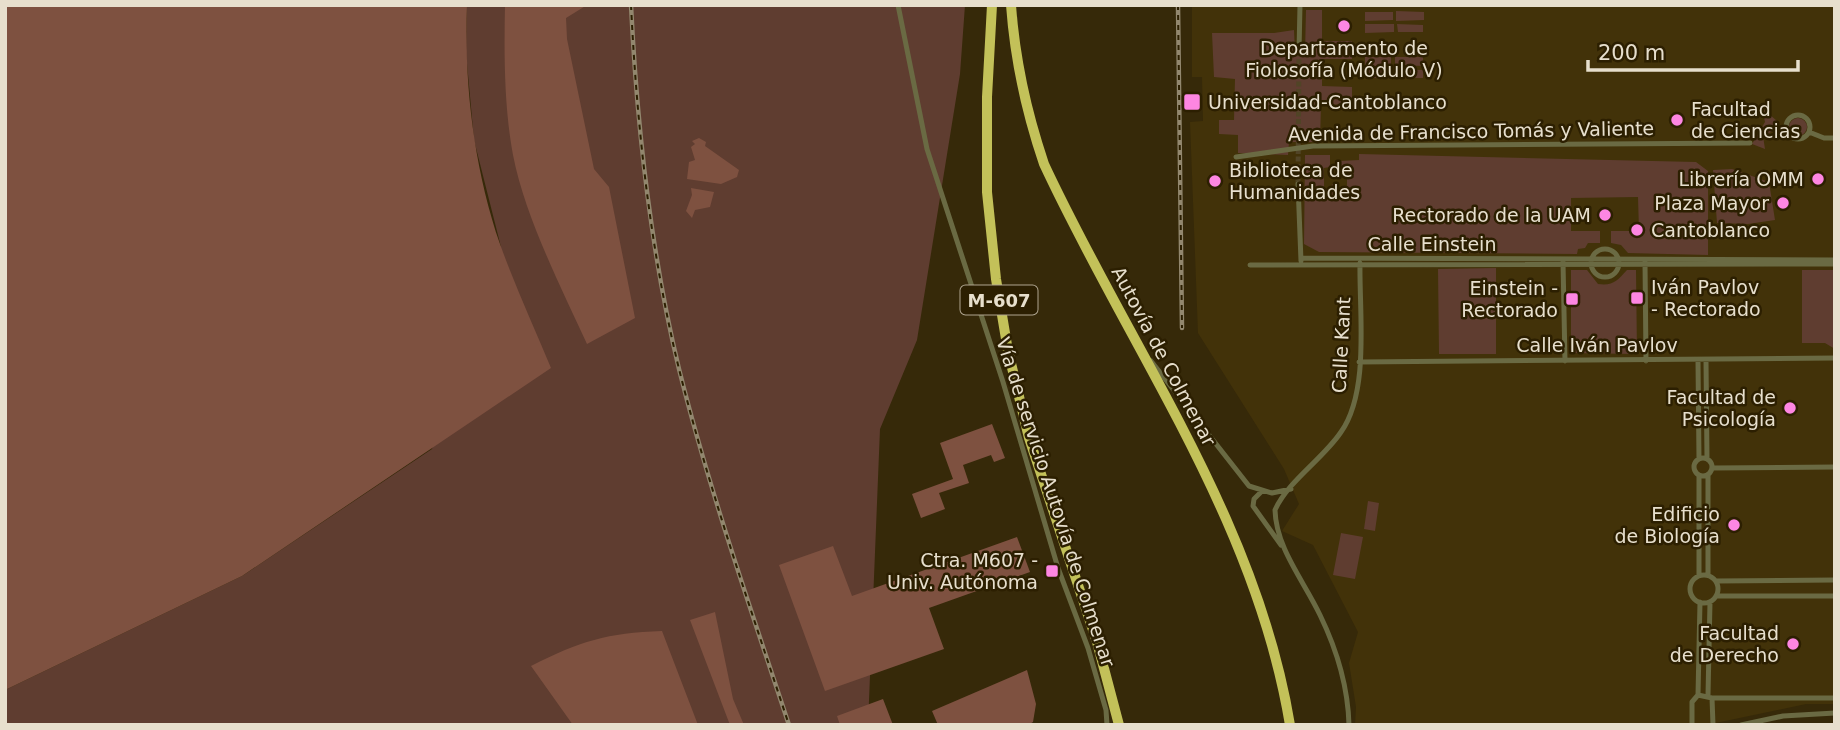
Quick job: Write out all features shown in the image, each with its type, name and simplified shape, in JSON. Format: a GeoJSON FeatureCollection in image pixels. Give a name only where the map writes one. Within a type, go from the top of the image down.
{"type":"FeatureCollection","features":[{"type":"Feature","properties":{"kind":"highway","name":"M-607"},"geometry":{"type":"LineString","coordinates":[[992,5],[987,109],[988,192],[996,279],[1008,351],[1029,438],[1090,619],[1118,722]]}},
{"type":"Feature","properties":{"kind":"highway","name":"Autovía de Colmenar"},"geometry":{"type":"LineString","coordinates":[[1011,5],[1015,53],[1024,99],[1044,163],[1213,484],[1247,568],[1271,643],[1290,725]]}},
{"type":"Feature","properties":{"kind":"street","name":"Vía de servicio Autovía de Colmenar"},"geometry":{"type":"LineString","coordinates":[[898,5],[927,149],[1003,382],[1058,568],[1088,649],[1106,710],[1107,725]]}},
{"type":"Feature","properties":{"kind":"street"},"geometry":{"type":"LineString","coordinates":[[1299,51],[1300,5]]}},
{"type":"Feature","properties":{"kind":"street"},"geometry":{"type":"LineString","coordinates":[[1803,116],[1810,124],[1809,132],[1804,137],[1796,138],[1787,131],[1787,123],[1791,117],[1803,116]]}},
{"type":"Feature","properties":{"kind":"street"},"geometry":{"type":"LineString","coordinates":[[1809,132],[1824,138],[1835,138]]}},
{"type":"Feature","properties":{"kind":"street","name":"Avenida de Francisco Tomás y Valiente"},"geometry":{"type":"LineString","coordinates":[[1236,158],[1312,146],[1750,143]]}},
{"type":"Feature","properties":{"kind":"street"},"geometry":{"type":"LineString","coordinates":[[1298,184],[1301,261]]}},
{"type":"Feature","properties":{"kind":"street","name":"Calle Einstein"},"geometry":{"type":"LineString","coordinates":[[1603,250],[1614,253],[1618,262],[1613,275],[1605,277],[1597,275],[1591,262],[1603,250]]}},
{"type":"Feature","properties":{"kind":"street","name":"Calle Einstein"},"geometry":{"type":"LineString","coordinates":[[1250,265],[1301,261],[1835,262]]}},
{"type":"Feature","properties":{"kind":"street","name":"Calle Kant"},"geometry":{"type":"LineString","coordinates":[[1276,507],[1342,432],[1356,396],[1360,262]]}},
{"type":"Feature","properties":{"kind":"street"},"geometry":{"type":"LineString","coordinates":[[1563,262],[1565,361]]}},
{"type":"Feature","properties":{"kind":"street"},"geometry":{"type":"LineString","coordinates":[[1645,263],[1646,361]]}},
{"type":"Feature","properties":{"kind":"street"},"geometry":{"type":"LineString","coordinates":[[1143,350],[1249,486],[1272,493],[1291,489]]}},
{"type":"Feature","properties":{"kind":"street","name":"Calle Iván Pavlov"},"geometry":{"type":"LineString","coordinates":[[1359,362],[1835,358]]}},
{"type":"Feature","properties":{"kind":"street"},"geometry":{"type":"LineString","coordinates":[[1698,361],[1699,459],[1694,466],[1699,475],[1699,575]]}},
{"type":"Feature","properties":{"kind":"street"},"geometry":{"type":"LineString","coordinates":[[1706,361],[1707,459],[1713,468]]}},
{"type":"Feature","properties":{"kind":"street"},"geometry":{"type":"LineString","coordinates":[[1699,459],[1707,459]]}},
{"type":"Feature","properties":{"kind":"street"},"geometry":{"type":"LineString","coordinates":[[1713,468],[1835,467]]}},
{"type":"Feature","properties":{"kind":"street"},"geometry":{"type":"LineString","coordinates":[[1708,575],[1708,475],[1713,468]]}},
{"type":"Feature","properties":{"kind":"street"},"geometry":{"type":"LineString","coordinates":[[1699,475],[1708,475]]}},
{"type":"Feature","properties":{"kind":"street"},"geometry":{"type":"LineString","coordinates":[[1262,492],[1253,503],[1289,558],[1320,615],[1342,670],[1349,725]]}},
{"type":"Feature","properties":{"kind":"street"},"geometry":{"type":"LineString","coordinates":[[1272,493],[1276,507],[1276,527],[1289,558]]}},
{"type":"Feature","properties":{"kind":"street"},"geometry":{"type":"LineString","coordinates":[[1261,514],[1269,515],[1276,507]]}},
{"type":"Feature","properties":{"kind":"street"},"geometry":{"type":"LineString","coordinates":[[1692,725],[1692,702],[1698,695],[1700,602],[1690,590],[1692,580],[1699,575],[1708,575],[1716,580],[1835,580]]}},
{"type":"Feature","properties":{"kind":"street"},"geometry":{"type":"LineString","coordinates":[[1700,602],[1710,602],[1716,596],[1716,580]]}},
{"type":"Feature","properties":{"kind":"street"},"geometry":{"type":"LineString","coordinates":[[1716,596],[1835,596]]}},
{"type":"Feature","properties":{"kind":"street"},"geometry":{"type":"LineString","coordinates":[[1710,602],[1710,696],[1713,725]]}},
{"type":"Feature","properties":{"kind":"street"},"geometry":{"type":"LineString","coordinates":[[1698,695],[1835,698]]}},
{"type":"Feature","properties":{"kind":"street"},"geometry":{"type":"LineString","coordinates":[[1741,725],[1783,716],[1835,713]]}},
{"type":"Feature","properties":{"kind":"shaded area"},"geometry":{"type":"Polygon","coordinates":[[[5,5],[467,5],[469,96],[483,186],[500,244],[551,368],[242,576],[5,690],[5,5]]]}},
{"type":"Feature","properties":{"kind":"shaded area"},"geometry":{"type":"Polygon","coordinates":[[[467,5],[965,5],[960,74],[917,340],[880,429],[868,725],[5,725],[5,690],[242,576],[432,449],[501,247],[474,140],[466,52],[467,5]]]}},
{"type":"Feature","properties":{"kind":"shaded area"},"geometry":{"type":"Polygon","coordinates":[[[505,5],[587,5],[566,18],[567,39],[594,169],[609,187],[635,318],[587,344],[526,203],[513,155],[506,99],[505,5]]]}},
{"type":"Feature","properties":{"kind":"shaded area"},"geometry":{"type":"Polygon","coordinates":[[[1192,5],[1835,5],[1835,704],[1806,704],[1706,725],[1355,725],[1356,707],[1349,663],[1358,632],[1313,545],[1282,531],[1299,504],[1284,469],[1198,333],[1190,122],[1203,121],[1202,77],[1192,77],[1192,5]]]}},
{"type":"Feature","properties":{"kind":"shaded area"},"geometry":{"type":"Polygon","coordinates":[[[1306,10],[1322,10],[1322,41],[1352,41],[1352,59],[1322,59],[1322,86],[1352,87],[1352,104],[1321,105],[1320,142],[1289,142],[1288,155],[1238,153],[1238,135],[1219,134],[1219,120],[1234,120],[1235,79],[1214,77],[1212,33],[1274,33],[1294,30],[1295,52],[1305,53],[1306,10]]]}},
{"type":"Feature","properties":{"kind":"shaded area"},"geometry":{"type":"Polygon","coordinates":[[[1396,11],[1424,12],[1424,20],[1396,21],[1396,11]]]}},
{"type":"Feature","properties":{"kind":"shaded area"},"geometry":{"type":"Polygon","coordinates":[[[1365,12],[1393,12],[1393,20],[1365,21],[1365,12]]]}},
{"type":"Feature","properties":{"kind":"shaded area"},"geometry":{"type":"Polygon","coordinates":[[[1365,24],[1394,24],[1394,32],[1365,33],[1365,24]]]}},
{"type":"Feature","properties":{"kind":"shaded area"},"geometry":{"type":"Polygon","coordinates":[[[1397,24],[1423,25],[1423,32],[1398,32],[1397,24]]]}},
{"type":"Feature","properties":{"kind":"shaded area"},"geometry":{"type":"Polygon","coordinates":[[[1365,57],[1391,57],[1391,66],[1365,66],[1365,57]]]}},
{"type":"Feature","properties":{"kind":"shaded area"},"geometry":{"type":"Polygon","coordinates":[[[1395,57],[1423,57],[1423,66],[1395,65],[1395,57]]]}},
{"type":"Feature","properties":{"kind":"shaded area"},"geometry":{"type":"Polygon","coordinates":[[[1365,69],[1390,69],[1390,78],[1365,78],[1365,69]]]}},
{"type":"Feature","properties":{"kind":"shaded area"},"geometry":{"type":"Polygon","coordinates":[[[1395,69],[1423,70],[1423,78],[1395,78],[1395,69]]]}},
{"type":"Feature","properties":{"kind":"shaded area"},"geometry":{"type":"Polygon","coordinates":[[[1762,108],[1777,121],[1777,129],[1763,136],[1765,149],[1752,144],[1765,122],[1762,108]]]}},
{"type":"Feature","properties":{"kind":"shaded area"},"geometry":{"type":"Polygon","coordinates":[[[1798,118],[1804,121],[1807,127],[1804,133],[1798,136],[1792,133],[1789,127],[1792,121],[1798,118]]]}},
{"type":"Feature","properties":{"kind":"shaded area"},"geometry":{"type":"Polygon","coordinates":[[[699,138],[706,142],[705,146],[739,170],[737,177],[721,184],[687,179],[689,162],[695,160],[691,147],[695,144],[692,141],[699,138]]]}},
{"type":"Feature","properties":{"kind":"shaded area"},"geometry":{"type":"Polygon","coordinates":[[[1359,154],[1696,162],[1708,171],[1708,255],[1628,253],[1621,245],[1611,243],[1611,231],[1639,231],[1638,197],[1571,198],[1571,231],[1600,231],[1600,243],[1588,243],[1585,248],[1578,249],[1577,254],[1319,252],[1304,244],[1305,155],[1330,155],[1330,167],[1324,168],[1324,192],[1331,192],[1332,184],[1339,184],[1339,192],[1347,192],[1347,168],[1341,167],[1340,161],[1359,160],[1359,154]]]}},
{"type":"Feature","properties":{"kind":"shaded area"},"geometry":{"type":"Polygon","coordinates":[[[1732,169],[1769,182],[1775,220],[1748,224],[1717,223],[1713,170],[1732,169]]]}},
{"type":"Feature","properties":{"kind":"shaded area"},"geometry":{"type":"Polygon","coordinates":[[[691,188],[714,192],[710,207],[695,210],[692,218],[686,211],[692,195],[691,188]]]}},
{"type":"Feature","properties":{"kind":"shaded area"},"geometry":{"type":"Polygon","coordinates":[[[1496,268],[1496,354],[1439,354],[1438,269],[1496,268]]]}},
{"type":"Feature","properties":{"kind":"shaded area"},"geometry":{"type":"Polygon","coordinates":[[[1571,270],[1587,270],[1598,284],[1607,284],[1614,282],[1627,270],[1636,270],[1637,354],[1571,353],[1571,270]]]}},
{"type":"Feature","properties":{"kind":"shaded area"},"geometry":{"type":"Polygon","coordinates":[[[1802,270],[1835,270],[1835,349],[1825,343],[1802,343],[1802,270]]]}},
{"type":"Feature","properties":{"kind":"shaded area"},"geometry":{"type":"Polygon","coordinates":[[[992,424],[1005,458],[994,462],[991,455],[963,465],[969,483],[939,493],[945,509],[921,518],[912,494],[953,479],[940,443],[992,424]]]}},
{"type":"Feature","properties":{"kind":"shaded area"},"geometry":{"type":"Polygon","coordinates":[[[1368,501],[1379,503],[1375,531],[1364,529],[1368,501]]]}},
{"type":"Feature","properties":{"kind":"shaded area"},"geometry":{"type":"Polygon","coordinates":[[[1341,533],[1363,537],[1355,579],[1333,575],[1341,533]]]}},
{"type":"Feature","properties":{"kind":"shaded area"},"geometry":{"type":"Polygon","coordinates":[[[1017,537],[1030,572],[929,608],[944,649],[825,691],[779,565],[833,546],[852,596],[1017,537]]]}},
{"type":"Feature","properties":{"kind":"shaded area"},"geometry":{"type":"Polygon","coordinates":[[[715,612],[733,699],[744,725],[730,725],[690,620],[715,612]]]}},
{"type":"Feature","properties":{"kind":"shaded area"},"geometry":{"type":"Polygon","coordinates":[[[662,631],[698,725],[573,725],[531,666],[564,650],[594,640],[662,631]]]}},
{"type":"Feature","properties":{"kind":"shaded area"},"geometry":{"type":"Polygon","coordinates":[[[1027,670],[1036,704],[1033,722],[1028,725],[938,725],[932,711],[1027,670]]]}},
{"type":"Feature","properties":{"kind":"shaded area"},"geometry":{"type":"Polygon","coordinates":[[[883,699],[893,725],[840,725],[837,716],[883,699]]]}},
{"type":"Feature","properties":{"kind":"tunnel"},"geometry":{"type":"LineString","coordinates":[[1298,184],[1299,51]]}},
{"type":"Feature","properties":{"kind":"railway"},"geometry":{"type":"LineString","coordinates":[[631,5],[646,188],[669,324],[717,503],[789,725]]}},
{"type":"Feature","properties":{"kind":"railway"},"geometry":{"type":"LineString","coordinates":[[1178,5],[1182,328]]}},
{"type":"Feature","properties":{"kind":"place","name":"Departamento de Fiolosofía (Módulo V)"},"geometry":{"type":"Point","coordinates":[1344,26]}},
{"type":"Feature","properties":{"kind":"place","name":"Universidad-Cantoblanco"},"geometry":{"type":"Point","coordinates":[1192,102]}},
{"type":"Feature","properties":{"kind":"place","name":"Facultad de Ciencias"},"geometry":{"type":"Point","coordinates":[1677,120]}},
{"type":"Feature","properties":{"kind":"place","name":"Librería OMM"},"geometry":{"type":"Point","coordinates":[1818,179]}},
{"type":"Feature","properties":{"kind":"place","name":"Biblioteca de Humanidades"},"geometry":{"type":"Point","coordinates":[1215,181]}},
{"type":"Feature","properties":{"kind":"place","name":"Plaza Mayor"},"geometry":{"type":"Point","coordinates":[1783,203]}},
{"type":"Feature","properties":{"kind":"place","name":"Rectorado de la UAM"},"geometry":{"type":"Point","coordinates":[1605,215]}},
{"type":"Feature","properties":{"kind":"place","name":"Cantoblanco"},"geometry":{"type":"Point","coordinates":[1637,230]}},
{"type":"Feature","properties":{"kind":"place","name":"Iván Pavlov - Rectorado"},"geometry":{"type":"Point","coordinates":[1637,298]}},
{"type":"Feature","properties":{"kind":"place","name":"Einstein - Rectorado"},"geometry":{"type":"Point","coordinates":[1572,299]}},
{"type":"Feature","properties":{"kind":"place","name":"Facultad de Psicología"},"geometry":{"type":"Point","coordinates":[1790,408]}},
{"type":"Feature","properties":{"kind":"place","name":"Edificio de Biología"},"geometry":{"type":"Point","coordinates":[1734,525]}},
{"type":"Feature","properties":{"kind":"place","name":"Ctra. M607 - Univ. Autónoma"},"geometry":{"type":"Point","coordinates":[1052,571]}},
{"type":"Feature","properties":{"kind":"place","name":"Facultad de Derecho"},"geometry":{"type":"Point","coordinates":[1793,644]}}]}
